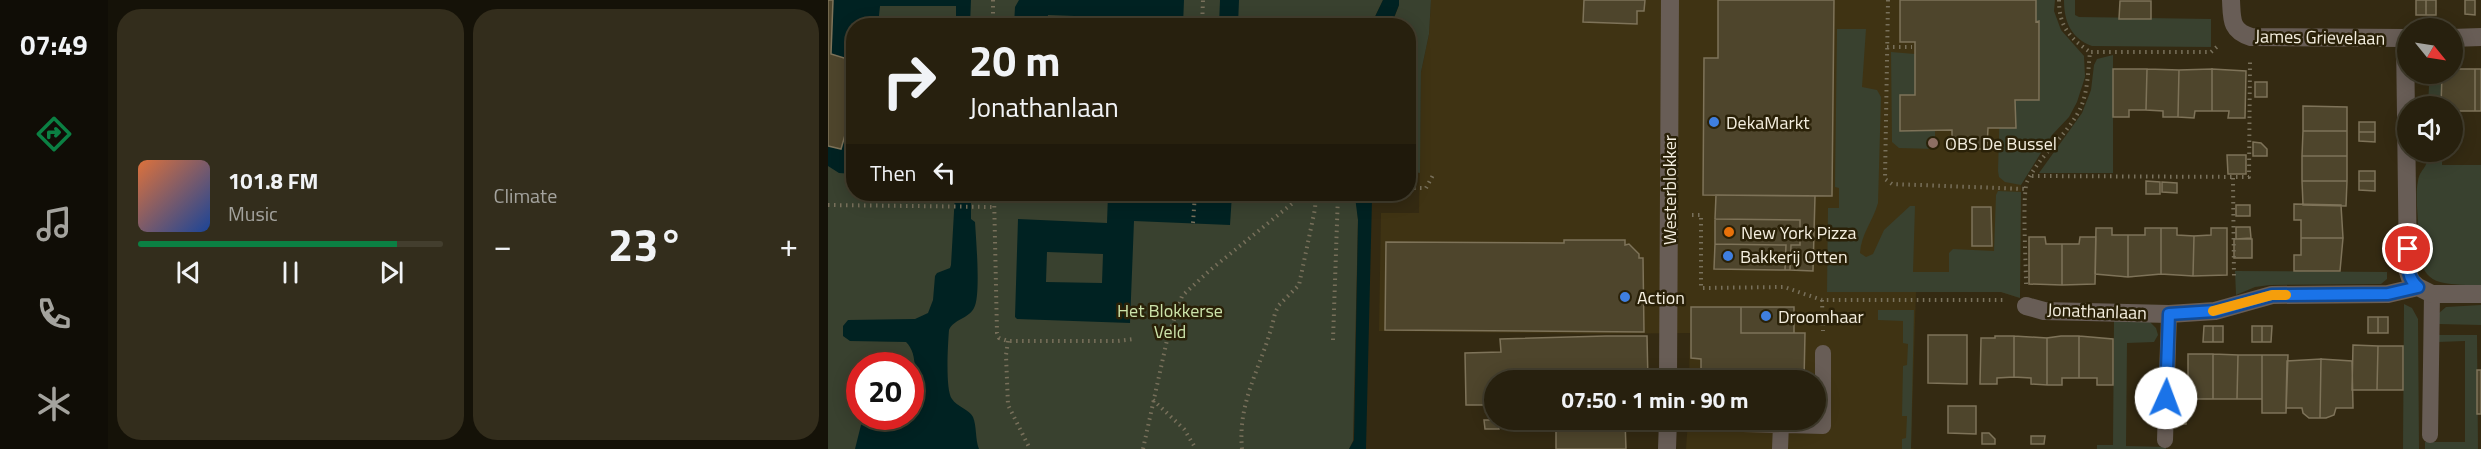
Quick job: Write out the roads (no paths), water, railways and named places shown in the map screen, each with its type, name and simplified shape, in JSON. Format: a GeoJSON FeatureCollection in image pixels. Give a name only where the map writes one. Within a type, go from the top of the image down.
{"type":"FeatureCollection","features":[{"type":"Feature","properties":{"kind":"street","name":"Westerblokker"},"geometry":{"type":"LineString","coordinates":[[1668,370],[1670,0]]}},
{"type":"Feature","properties":{"kind":"street","name":"James Grievelaan"},"geometry":{"type":"LineString","coordinates":[[2232,0],[2232,23],[2244,34],[2397,38]]}},
{"type":"Feature","properties":{"kind":"street"},"geometry":{"type":"LineString","coordinates":[[2463,38],[2481,37]]}},
{"type":"Feature","properties":{"kind":"street","name":"James Grievelaan"},"geometry":{"type":"LineString","coordinates":[[2406,84],[2408,272],[2411,281],[2425,290]]}},
{"type":"Feature","properties":{"kind":"street","name":"Jonathanlaan"},"geometry":{"type":"LineString","coordinates":[[2025,306],[2044,311],[2169,314],[2215,311],[2272,295],[2388,294],[2425,290],[2481,294]]}},
{"type":"Feature","properties":{"kind":"street"},"geometry":{"type":"LineString","coordinates":[[1667,449],[1668,430]]}},
{"type":"Feature","properties":{"kind":"lane"},"geometry":{"type":"LineString","coordinates":[[2425,290],[2430,435]]}},
{"type":"Feature","properties":{"kind":"lane","name":"Jonathanlaan"},"geometry":{"type":"LineString","coordinates":[[2165,440],[2169,314]]}},
{"type":"Feature","properties":{"kind":"lane"},"geometry":{"type":"LineString","coordinates":[[1823,353],[1823,370]]}},
{"type":"Feature","properties":{"kind":"lane"},"geometry":{"type":"LineString","coordinates":[[1780,449],[1781,430]]}},
{"type":"Feature","properties":{"kind":"water"},"geometry":{"type":"Polygon","coordinates":[[[833,0],[971,0],[970,18],[956,18],[956,6],[880,6],[879,18],[846,18],[846,59],[831,54],[833,0]]]}},
{"type":"Feature","properties":{"kind":"water"},"geometry":{"type":"Polygon","coordinates":[[[1019,0],[1184,0],[1183,18],[1048,15],[1048,18],[1014,18],[1015,7],[1019,0]]]}},
{"type":"Feature","properties":{"kind":"water"},"geometry":{"type":"Polygon","coordinates":[[[1220,0],[1239,0],[1238,18],[1219,18],[1220,0]]]}},
{"type":"Feature","properties":{"kind":"water"},"geometry":{"type":"Polygon","coordinates":[[[1383,0],[1399,0],[1394,18],[1374,18],[1383,0]]]}},
{"type":"Feature","properties":{"kind":"water"},"geometry":{"type":"Polygon","coordinates":[[[846,130],[846,174],[839,173],[828,166],[828,146],[841,149],[846,130]]]}},
{"type":"Feature","properties":{"kind":"water"},"geometry":{"type":"Polygon","coordinates":[[[955,201],[971,201],[971,219],[975,222],[977,254],[976,302],[971,312],[954,323],[949,330],[948,386],[954,402],[973,417],[979,449],[855,449],[860,430],[924,430],[924,352],[912,352],[906,342],[850,341],[843,336],[843,326],[848,320],[915,319],[928,313],[933,300],[935,276],[950,268],[955,201]]]}},
{"type":"Feature","properties":{"kind":"water"},"geometry":{"type":"Polygon","coordinates":[[[1108,201],[1232,201],[1230,225],[1134,221],[1130,323],[1017,319],[1015,317],[1018,219],[1107,223],[1108,201]],[[1047,252],[1046,282],[1102,283],[1103,254],[1047,252]]]}},
{"type":"Feature","properties":{"kind":"water"},"geometry":{"type":"Polygon","coordinates":[[[1356,201],[1372,201],[1366,449],[1349,449],[1354,440],[1358,220],[1356,201]]]}},
{"type":"Feature","properties":{"kind":"place","name":"DekaMarkt"},"geometry":{"type":"Point","coordinates":[1714,122]}},
{"type":"Feature","properties":{"kind":"place","name":"OBS De Bussel"},"geometry":{"type":"Point","coordinates":[1933,143]}},
{"type":"Feature","properties":{"kind":"place","name":"New York Pizza"},"geometry":{"type":"Point","coordinates":[1729,232]}},
{"type":"Feature","properties":{"kind":"place","name":"Bakkerij Otten"},"geometry":{"type":"Point","coordinates":[1728,256]}},
{"type":"Feature","properties":{"kind":"place","name":"Action"},"geometry":{"type":"Point","coordinates":[1625,297]}},
{"type":"Feature","properties":{"kind":"place","name":"Droomhaar"},"geometry":{"type":"Point","coordinates":[1766,316]}},
{"type":"Feature","properties":{"kind":"park label","name":"Het Blokkerse Veld"},"geometry":{"type":"Point","coordinates":[1170,320]}}]}
